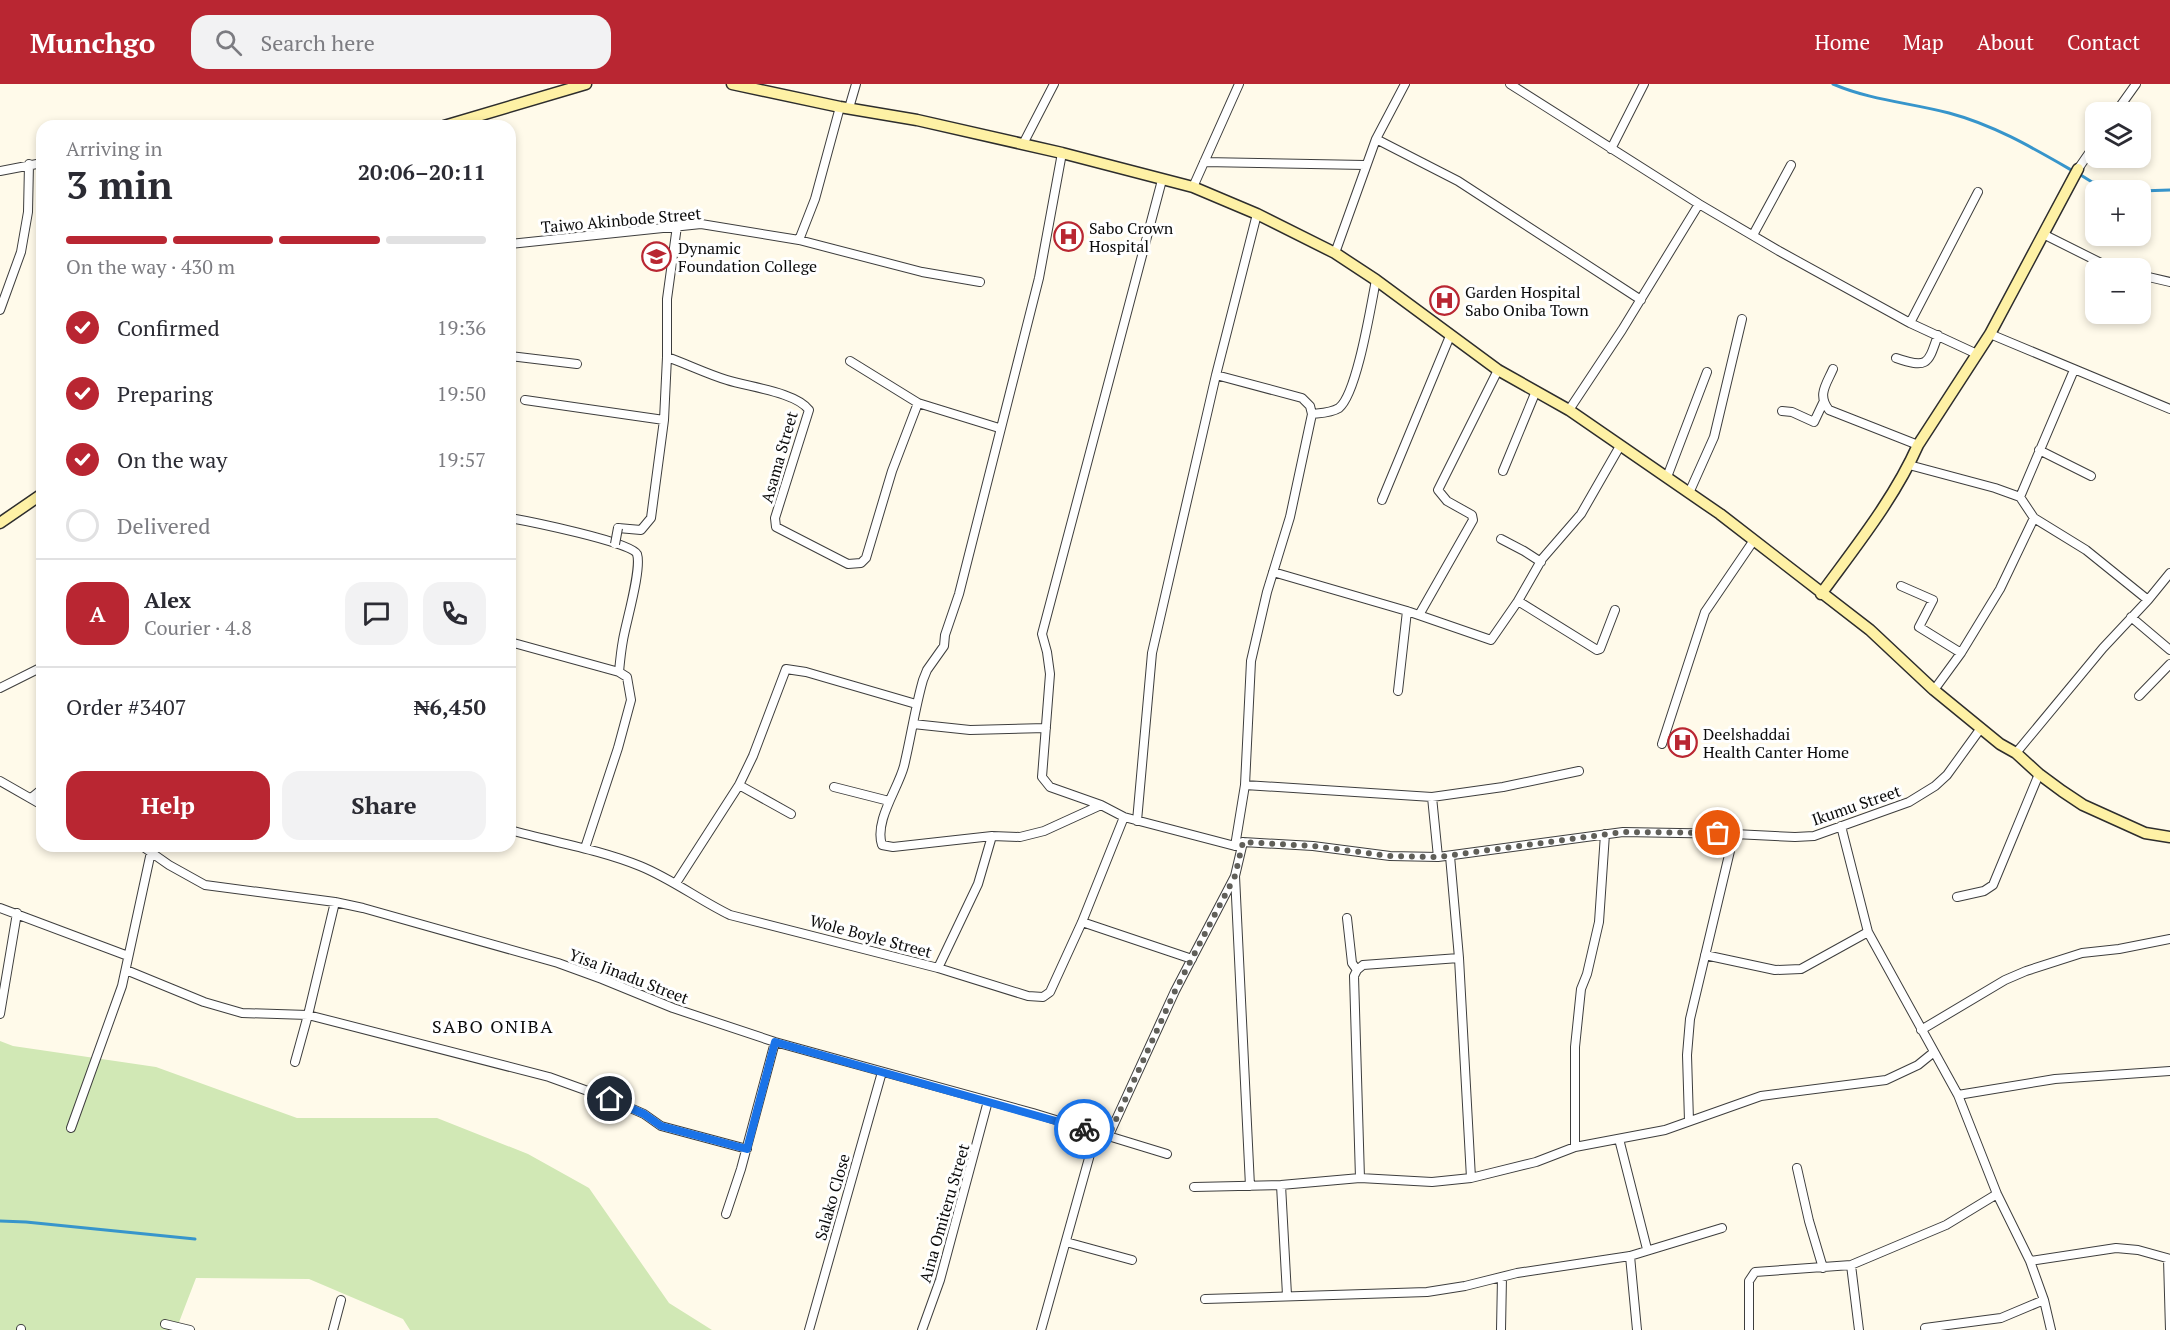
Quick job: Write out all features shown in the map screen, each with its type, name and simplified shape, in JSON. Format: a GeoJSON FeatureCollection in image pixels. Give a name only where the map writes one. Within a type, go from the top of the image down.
{"type":"FeatureCollection","features":[{"type":"Feature","properties":{"kind":"main road"},"geometry":{"type":"LineString","coordinates":[[464,120],[586,84]]}},
{"type":"Feature","properties":{"kind":"main road"},"geometry":{"type":"LineString","coordinates":[[732,84],[845,108],[918,120],[1062,153],[1193,187],[1257,214],[1335,253],[1376,280],[1498,370],[1569,410],[1755,540],[1821,594],[1870,630],[1934,690],[2000,744],[2016,753],[2038,774],[2083,805],[2145,832],[2170,837]]}},
{"type":"Feature","properties":{"kind":"main road"},"geometry":{"type":"LineString","coordinates":[[1821,594],[1874,523],[1909,465],[1918,445],[1990,334],[2078,169]]}},
{"type":"Feature","properties":{"kind":"main road"},"geometry":{"type":"LineString","coordinates":[[0,523],[36,498]]}},
{"type":"Feature","properties":{"kind":"street"},"geometry":{"type":"LineString","coordinates":[[799,240],[845,108],[856,84]]}},
{"type":"Feature","properties":{"kind":"street"},"geometry":{"type":"LineString","coordinates":[[1023,144],[1054,84]]}},
{"type":"Feature","properties":{"kind":"street"},"geometry":{"type":"LineString","coordinates":[[1193,187],[1239,84]]}},
{"type":"Feature","properties":{"kind":"street"},"geometry":{"type":"LineString","coordinates":[[1335,253],[1365,165],[1405,84]]}},
{"type":"Feature","properties":{"kind":"street"},"geometry":{"type":"LineString","coordinates":[[1510,84],[1699,204],[1910,323],[1977,354]]}},
{"type":"Feature","properties":{"kind":"street"},"geometry":{"type":"LineString","coordinates":[[1611,149],[1644,84]]}},
{"type":"Feature","properties":{"kind":"street"},"geometry":{"type":"LineString","coordinates":[[2123,102],[2136,84]]}},
{"type":"Feature","properties":{"kind":"street"},"geometry":{"type":"LineString","coordinates":[[1376,139],[1458,181],[1641,300]]}},
{"type":"Feature","properties":{"kind":"street"},"geometry":{"type":"LineString","coordinates":[[1062,153],[1039,278],[999,428],[959,594],[945,634],[944,646],[927,670],[916,705],[903,769],[889,801],[879,836],[882,844],[893,847],[992,836],[1020,837],[1044,831],[1101,805]]}},
{"type":"Feature","properties":{"kind":"street"},"geometry":{"type":"LineString","coordinates":[[2078,169],[2085,159]]}},
{"type":"Feature","properties":{"kind":"street"},"geometry":{"type":"LineString","coordinates":[[1204,162],[1365,165]]}},
{"type":"Feature","properties":{"kind":"street"},"geometry":{"type":"LineString","coordinates":[[0,171],[36,163]]}},
{"type":"Feature","properties":{"kind":"street"},"geometry":{"type":"LineString","coordinates":[[0,310],[21,252],[28,212],[29,164]]}},
{"type":"Feature","properties":{"kind":"street"},"geometry":{"type":"LineString","coordinates":[[1753,235],[1791,165]]}},
{"type":"Feature","properties":{"kind":"street"},"geometry":{"type":"LineString","coordinates":[[1162,180],[1043,625],[1042,634],[1050,674],[1042,777],[1050,787],[1101,805],[1124,817],[1235,846],[1243,842]]}},
{"type":"Feature","properties":{"kind":"street"},"geometry":{"type":"LineString","coordinates":[[1910,323],[1978,192]]}},
{"type":"Feature","properties":{"kind":"street"},"geometry":{"type":"LineString","coordinates":[[1569,410],[1641,300],[1699,204]]}},
{"type":"Feature","properties":{"kind":"street"},"geometry":{"type":"LineString","coordinates":[[1137,821],[1152,653],[1216,375],[1257,214]]}},
{"type":"Feature","properties":{"kind":"street","name":"Taiwo Akinbode Street"},"geometry":{"type":"LineString","coordinates":[[516,243],[701,224],[799,240],[922,272],[980,282]]}},
{"type":"Feature","properties":{"kind":"street"},"geometry":{"type":"LineString","coordinates":[[614,543],[618,528],[641,530],[651,518],[664,420],[667,299],[677,226]]}},
{"type":"Feature","properties":{"kind":"street"},"geometry":{"type":"LineString","coordinates":[[2043,234],[2091,258]]}},
{"type":"Feature","properties":{"kind":"street"},"geometry":{"type":"LineString","coordinates":[[2151,278],[2170,282]]}},
{"type":"Feature","properties":{"kind":"street"},"geometry":{"type":"LineString","coordinates":[[1312,414],[1333,411],[1341,406],[1346,398],[1362,354],[1376,280]]}},
{"type":"Feature","properties":{"kind":"street"},"geometry":{"type":"LineString","coordinates":[[1689,493],[1714,437],[1742,320]]}},
{"type":"Feature","properties":{"kind":"street"},"geometry":{"type":"LineString","coordinates":[[1990,334],[2170,409]]}},
{"type":"Feature","properties":{"kind":"street"},"geometry":{"type":"LineString","coordinates":[[1896,358],[1926,363],[1938,335]]}},
{"type":"Feature","properties":{"kind":"street"},"geometry":{"type":"LineString","coordinates":[[1382,500],[1450,336]]}},
{"type":"Feature","properties":{"kind":"street"},"geometry":{"type":"LineString","coordinates":[[516,357],[577,364]]}},
{"type":"Feature","properties":{"kind":"street","name":"Asama Street"},"geometry":{"type":"LineString","coordinates":[[667,357],[728,381],[775,392],[805,405],[809,410],[775,519],[776,527],[848,564],[861,563],[866,558],[892,471],[918,403]]}},
{"type":"Feature","properties":{"kind":"street"},"geometry":{"type":"LineString","coordinates":[[850,361],[918,403],[999,428]]}},
{"type":"Feature","properties":{"kind":"street"},"geometry":{"type":"LineString","coordinates":[[1782,411],[1792,412],[1814,422],[1823,403],[1822,396],[1833,369]]}},
{"type":"Feature","properties":{"kind":"street"},"geometry":{"type":"LineString","coordinates":[[1419,615],[1473,520],[1472,515],[1447,501],[1438,490],[1498,370]]}},
{"type":"Feature","properties":{"kind":"street"},"geometry":{"type":"LineString","coordinates":[[2020,497],[2074,370]]}},
{"type":"Feature","properties":{"kind":"street"},"geometry":{"type":"LineString","coordinates":[[1667,477],[1707,372]]}},
{"type":"Feature","properties":{"kind":"street"},"geometry":{"type":"LineString","coordinates":[[1216,375],[1302,398],[1310,406],[1312,414],[1290,518],[1273,572],[1251,661],[1245,785],[1235,846]]}},
{"type":"Feature","properties":{"kind":"street"},"geometry":{"type":"LineString","coordinates":[[1503,471],[1536,392]]}},
{"type":"Feature","properties":{"kind":"street"},"geometry":{"type":"LineString","coordinates":[[525,400],[664,420]]}},
{"type":"Feature","properties":{"kind":"street"},"geometry":{"type":"LineString","coordinates":[[1823,403],[1830,410],[1918,445]]}},
{"type":"Feature","properties":{"kind":"street"},"geometry":{"type":"LineString","coordinates":[[1273,572],[1407,610],[1491,640],[1541,562],[1581,514],[1620,446]]}},
{"type":"Feature","properties":{"kind":"street"},"geometry":{"type":"LineString","coordinates":[[2039,450],[2091,476]]}},
{"type":"Feature","properties":{"kind":"street"},"geometry":{"type":"LineString","coordinates":[[1909,465],[2020,497],[2034,518],[2086,550],[2148,600]]}},
{"type":"Feature","properties":{"kind":"street"},"geometry":{"type":"LineString","coordinates":[[1934,690],[1961,653],[2000,589],[2034,518]]}},
{"type":"Feature","properties":{"kind":"street"},"geometry":{"type":"LineString","coordinates":[[516,519],[634,550],[637,555],[637,569],[619,672]]}},
{"type":"Feature","properties":{"kind":"street"},"geometry":{"type":"LineString","coordinates":[[1501,539],[1541,562]]}},
{"type":"Feature","properties":{"kind":"street"},"geometry":{"type":"LineString","coordinates":[[1662,744],[1705,612],[1755,540]]}},
{"type":"Feature","properties":{"kind":"street"},"geometry":{"type":"LineString","coordinates":[[2016,753],[2103,648],[2170,573]]}},
{"type":"Feature","properties":{"kind":"street"},"geometry":{"type":"LineString","coordinates":[[1901,586],[1932,600],[1919,627],[1961,653]]}},
{"type":"Feature","properties":{"kind":"street"},"geometry":{"type":"LineString","coordinates":[[1518,601],[1597,650],[1600,649],[1615,610]]}},
{"type":"Feature","properties":{"kind":"street"},"geometry":{"type":"LineString","coordinates":[[1398,691],[1407,610]]}},
{"type":"Feature","properties":{"kind":"street"},"geometry":{"type":"LineString","coordinates":[[2131,617],[2170,650]]}},
{"type":"Feature","properties":{"kind":"street"},"geometry":{"type":"LineString","coordinates":[[516,644],[619,672],[627,677],[631,700],[618,748],[585,848]]}},
{"type":"Feature","properties":{"kind":"street"},"geometry":{"type":"LineString","coordinates":[[2139,696],[2170,664]]}},
{"type":"Feature","properties":{"kind":"street"},"geometry":{"type":"LineString","coordinates":[[676,883],[739,785],[753,756],[786,669],[806,672],[916,705]]}},
{"type":"Feature","properties":{"kind":"street"},"geometry":{"type":"LineString","coordinates":[[0,688],[36,670]]}},
{"type":"Feature","properties":{"kind":"street"},"geometry":{"type":"LineString","coordinates":[[913,724],[970,730],[1046,728]]}},
{"type":"Feature","properties":{"kind":"street","name":"Ikumu Street"},"geometry":{"type":"LineString","coordinates":[[1243,842],[1313,846],[1390,856],[1438,857],[1623,832],[1814,836],[1908,802],[1935,786],[1947,775],[1982,729]]}},
{"type":"Feature","properties":{"kind":"street"},"geometry":{"type":"LineString","coordinates":[[1245,785],[1432,797],[1503,787],[1578,771]]}},
{"type":"Feature","properties":{"kind":"street"},"geometry":{"type":"LineString","coordinates":[[1957,897],[1984,891],[1993,885],[2038,774]]}},
{"type":"Feature","properties":{"kind":"street"},"geometry":{"type":"LineString","coordinates":[[0,781],[36,801]]}},
{"type":"Feature","properties":{"kind":"street"},"geometry":{"type":"LineString","coordinates":[[739,785],[791,814]]}},
{"type":"Feature","properties":{"kind":"street"},"geometry":{"type":"LineString","coordinates":[[834,787],[889,801]]}},
{"type":"Feature","properties":{"kind":"street"},"geometry":{"type":"LineString","coordinates":[[31,798],[36,794]]}},
{"type":"Feature","properties":{"kind":"street"},"geometry":{"type":"LineString","coordinates":[[1432,797],[1438,857]]}},
{"type":"Feature","properties":{"kind":"street","name":"Wole Boyle Street"},"geometry":{"type":"LineString","coordinates":[[516,831],[585,848],[639,866],[676,883],[709,905],[730,915],[938,968],[1028,996],[1043,997],[1050,992],[1082,922],[1124,817]]}},
{"type":"Feature","properties":{"kind":"street"},"geometry":{"type":"LineString","coordinates":[[1841,826],[1868,932],[1958,1095],[1997,1194],[2030,1261],[2044,1300],[2051,1330]]}},
{"type":"Feature","properties":{"kind":"street"},"geometry":{"type":"LineString","coordinates":[[1575,1148],[1575,1047],[1581,989],[1587,974],[1599,922],[1605,834]]}},
{"type":"Feature","properties":{"kind":"street"},"geometry":{"type":"LineString","coordinates":[[1689,1121],[1687,1054],[1690,1019],[1734,834]]}},
{"type":"Feature","properties":{"kind":"street"},"geometry":{"type":"LineString","coordinates":[[938,968],[978,884],[992,836]]}},
{"type":"Feature","properties":{"kind":"street"},"geometry":{"type":"LineString","coordinates":[[1109,1135],[1175,991],[1235,876],[1243,842]]}},
{"type":"Feature","properties":{"kind":"street"},"geometry":{"type":"LineString","coordinates":[[71,1128],[126,970],[152,852]]}},
{"type":"Feature","properties":{"kind":"street","name":"Yisa Jinadu Street"},"geometry":{"type":"LineString","coordinates":[[152,852],[169,865],[205,885],[335,902],[363,908],[558,963],[602,978],[673,1008],[775,1042],[1109,1135],[1167,1154]]}},
{"type":"Feature","properties":{"kind":"street"},"geometry":{"type":"LineString","coordinates":[[1450,855],[1459,958],[1471,1178]]}},
{"type":"Feature","properties":{"kind":"street"},"geometry":{"type":"LineString","coordinates":[[1235,876],[1250,1186]]}},
{"type":"Feature","properties":{"kind":"street"},"geometry":{"type":"LineString","coordinates":[[295,1062],[335,902]]}},
{"type":"Feature","properties":{"kind":"street"},"geometry":{"type":"LineString","coordinates":[[0,908],[128,956]]}},
{"type":"Feature","properties":{"kind":"street"},"geometry":{"type":"LineString","coordinates":[[0,1014],[17,914]]}},
{"type":"Feature","properties":{"kind":"street"},"geometry":{"type":"LineString","coordinates":[[1347,918],[1352,963],[1357,970]]}},
{"type":"Feature","properties":{"kind":"street"},"geometry":{"type":"LineString","coordinates":[[1082,922],[1192,958]]}},
{"type":"Feature","properties":{"kind":"street"},"geometry":{"type":"LineString","coordinates":[[1705,955],[1775,970],[1801,969],[1868,932]]}},
{"type":"Feature","properties":{"kind":"street"},"geometry":{"type":"LineString","coordinates":[[1921,1030],[2005,980],[2026,971],[2082,953],[2119,949],[2170,939]]}},
{"type":"Feature","properties":{"kind":"street"},"geometry":{"type":"LineString","coordinates":[[1360,1178],[1354,976],[1363,965],[1459,958]]}},
{"type":"Feature","properties":{"kind":"street"},"geometry":{"type":"LineString","coordinates":[[126,970],[204,1002],[242,1013],[308,1015],[549,1077],[610,1099],[644,1114],[661,1126],[747,1149]]}},
{"type":"Feature","properties":{"kind":"street"},"geometry":{"type":"LineString","coordinates":[[726,1214],[747,1149],[775,1042]]}},
{"type":"Feature","properties":{"kind":"street"},"geometry":{"type":"LineString","coordinates":[[1194,1187],[1281,1185],[1360,1178],[1432,1182],[1471,1178],[1536,1162],[1575,1148],[1665,1130],[1761,1096],[1886,1080],[1918,1065],[1934,1052]]}},
{"type":"Feature","properties":{"kind":"street"},"geometry":{"type":"LineString","coordinates":[[1958,1095],[2055,1079],[2170,1071]]}},
{"type":"Feature","properties":{"kind":"street","name":"Salako Close"},"geometry":{"type":"LineString","coordinates":[[809,1330],[882,1072]]}},
{"type":"Feature","properties":{"kind":"street","name":"Aina Omiteru Street"},"geometry":{"type":"LineString","coordinates":[[922,1330],[940,1280],[988,1101]]}},
{"type":"Feature","properties":{"kind":"street"},"geometry":{"type":"LineString","coordinates":[[1041,1330],[1096,1132]]}},
{"type":"Feature","properties":{"kind":"street"},"geometry":{"type":"LineString","coordinates":[[1618,1139],[1647,1249]]}},
{"type":"Feature","properties":{"kind":"street"},"geometry":{"type":"LineString","coordinates":[[1797,1168],[1823,1268]]}},
{"type":"Feature","properties":{"kind":"street"},"geometry":{"type":"LineString","coordinates":[[1281,1185],[1287,1295]]}},
{"type":"Feature","properties":{"kind":"street"},"geometry":{"type":"LineString","coordinates":[[1749,1330],[1749,1281],[1755,1272],[1771,1269],[1851,1265],[1946,1225],[1997,1194]]}},
{"type":"Feature","properties":{"kind":"street"},"geometry":{"type":"LineString","coordinates":[[1205,1299],[1427,1292],[1629,1256],[1722,1228]]}},
{"type":"Feature","properties":{"kind":"street"},"geometry":{"type":"LineString","coordinates":[[1066,1242],[1132,1260]]}},
{"type":"Feature","properties":{"kind":"street"},"geometry":{"type":"LineString","coordinates":[[2030,1261],[2116,1248],[2138,1250],[2169,1259],[2170,1330]]}},
{"type":"Feature","properties":{"kind":"street"},"geometry":{"type":"LineString","coordinates":[[1629,1256],[1637,1330]]}},
{"type":"Feature","properties":{"kind":"street"},"geometry":{"type":"LineString","coordinates":[[1851,1265],[1859,1330]]}},
{"type":"Feature","properties":{"kind":"street"},"geometry":{"type":"LineString","coordinates":[[1501,1330],[1502,1277]]}},
{"type":"Feature","properties":{"kind":"street"},"geometry":{"type":"LineString","coordinates":[[333,1330],[341,1300]]}},
{"type":"Feature","properties":{"kind":"street"},"geometry":{"type":"LineString","coordinates":[[1925,1328],[2001,1318],[2044,1300]]}},
{"type":"Feature","properties":{"kind":"street"},"geometry":{"type":"LineString","coordinates":[[165,1324],[190,1330]]}},
{"type":"Feature","properties":{"kind":"green space"},"geometry":{"type":"Polygon","coordinates":[[[0,1041],[13,1046],[156,1067],[297,1118],[437,1118],[528,1154],[589,1188],[669,1303],[712,1330],[410,1330],[403,1319],[309,1279],[196,1278],[176,1330],[0,1330],[0,1041]]]}},
{"type":"Feature","properties":{"kind":"waterway"},"geometry":{"type":"LineString","coordinates":[[1833,84],[1861,94],[1966,118],[2013,138],[2073,171]]}},
{"type":"Feature","properties":{"kind":"waterway"},"geometry":{"type":"LineString","coordinates":[[2079,174],[2089,180]]}},
{"type":"Feature","properties":{"kind":"waterway"},"geometry":{"type":"LineString","coordinates":[[2151,191],[2170,190]]}},
{"type":"Feature","properties":{"kind":"waterway"},"geometry":{"type":"LineString","coordinates":[[0,1221],[195,1239]]}},
{"type":"Feature","properties":{"kind":"way so far"},"geometry":{"type":"LineString","coordinates":[[1084,1129],[1109,1135],[1175,991],[1235,876],[1243,842],[1313,846],[1390,856],[1438,857],[1623,832],[1718,833]]}},
{"type":"Feature","properties":{"kind":"place","name":"Sabo Crown Hospital"},"geometry":{"type":"Point","coordinates":[1068,237]}},
{"type":"Feature","properties":{"kind":"place","name":"Dynamic Foundation College"},"geometry":{"type":"Point","coordinates":[657,257]}},
{"type":"Feature","properties":{"kind":"place","name":"Garden Hospital Sabo Oniba Town"},"geometry":{"type":"Point","coordinates":[1444,301]}},
{"type":"Feature","properties":{"kind":"place","name":"Deelshaddai Health Canter Home"},"geometry":{"type":"Point","coordinates":[1682,743]}},
{"type":"Feature","properties":{"kind":"district","name":"SABO ONIBA"},"geometry":{"type":"Point","coordinates":[493,1026]}},
{"type":"Feature","properties":{"kind":"route"},"geometry":{"type":"LineString","coordinates":[[610,1099],[644,1114],[661,1126],[747,1149],[775,1042],[1084,1129]]}}]}
